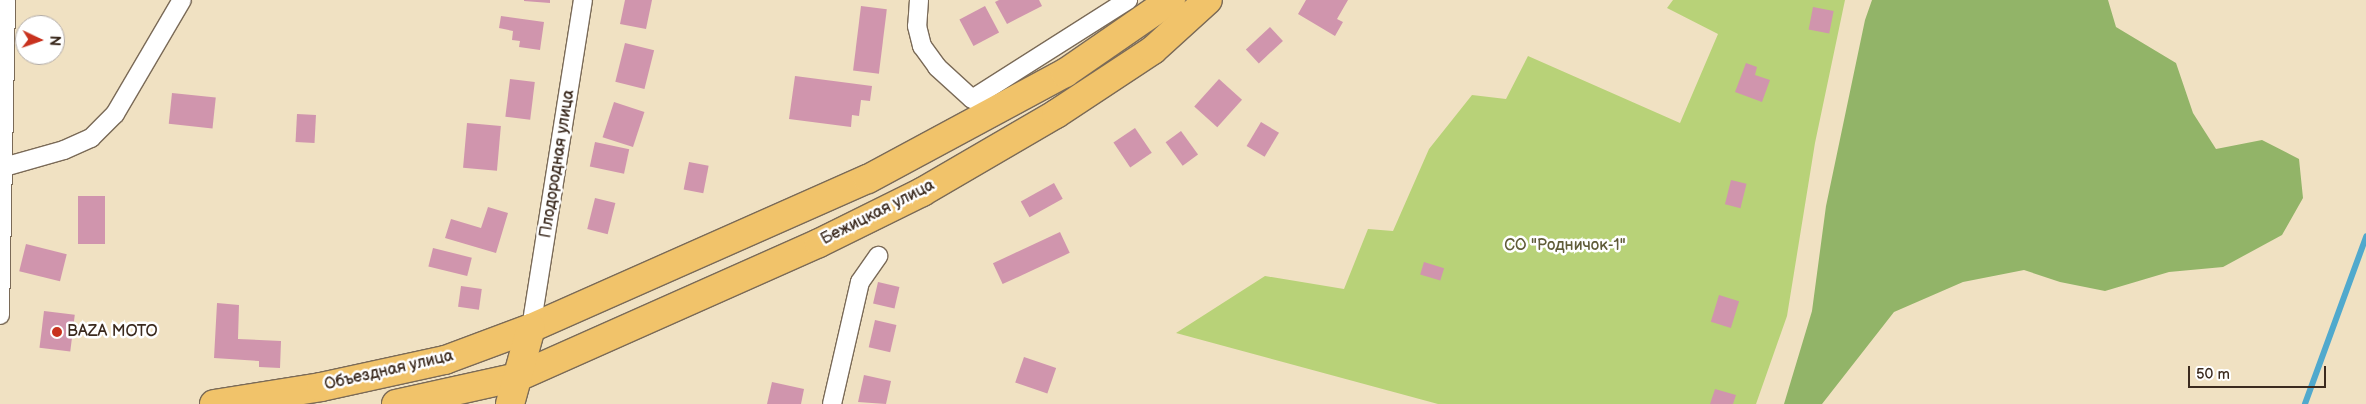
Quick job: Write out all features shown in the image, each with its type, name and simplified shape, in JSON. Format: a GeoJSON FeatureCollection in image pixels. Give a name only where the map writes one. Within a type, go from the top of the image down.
{"type":"FeatureCollection","features":[{"type":"Feature","properties":{"kind":"main road"},"geometry":{"type":"LineString","coordinates":[[510,404],[531,328],[773,224],[868,179],[1065,73],[1171,0]]}},
{"type":"Feature","properties":{"kind":"main road","name":"Бежицкая улица"},"geometry":{"type":"LineString","coordinates":[[518,377],[819,243],[922,192],[1056,114],[1153,50],[1208,0]]}},
{"type":"Feature","properties":{"kind":"main road","name":"Объездная улица"},"geometry":{"type":"LineString","coordinates":[[214,404],[321,388],[445,360],[531,328]]}},
{"type":"Feature","properties":{"kind":"main road","name":"Объездная улица"},"geometry":{"type":"LineString","coordinates":[[396,404],[518,377]]}},
{"type":"Feature","properties":{"kind":"street"},"geometry":{"type":"LineString","coordinates":[[0,315],[6,0]]}},
{"type":"Feature","properties":{"kind":"street"},"geometry":{"type":"LineString","coordinates":[[4,167],[64,150],[91,138],[114,114],[182,0]]}},
{"type":"Feature","properties":{"kind":"street","name":"Плодородная улица"},"geometry":{"type":"LineString","coordinates":[[531,328],[583,0]]}},
{"type":"Feature","properties":{"kind":"street"},"geometry":{"type":"LineString","coordinates":[[919,0],[917,26],[922,46],[937,67],[972,99],[1128,0]]}},
{"type":"Feature","properties":{"kind":"street"},"geometry":{"type":"LineString","coordinates":[[832,404],[860,282],[878,256]]}},
{"type":"Feature","properties":{"kind":"green space","name":"СО \"Родничок-1\""},"geometry":{"type":"Polygon","coordinates":[[[1673,0],[1845,0],[1815,143],[1787,316],[1756,404],[1438,404],[1176,333],[1265,276],[1344,289],[1368,229],[1393,231],[1429,149],[1472,95],[1506,99],[1528,56],[1680,123],[1718,34],[1667,8],[1673,0]]]}},
{"type":"Feature","properties":{"kind":"green space"},"geometry":{"type":"Polygon","coordinates":[[[1872,0],[2108,0],[2116,27],[2176,63],[2193,113],[2216,149],[2262,140],[2299,159],[2303,198],[2282,235],[2223,267],[2169,272],[2105,291],[2060,282],[2024,270],[1963,282],[1894,312],[1822,404],[1784,404],[1812,311],[1826,206],[1865,20],[1872,0]]]}},
{"type":"Feature","properties":{"kind":"building"},"geometry":{"type":"Polygon","coordinates":[[[550,0],[550,3],[524,1],[550,0]]]}},
{"type":"Feature","properties":{"kind":"building"},"geometry":{"type":"Polygon","coordinates":[[[625,0],[652,0],[646,29],[620,24],[625,0]]]}},
{"type":"Feature","properties":{"kind":"building"},"geometry":{"type":"Polygon","coordinates":[[[999,0],[1039,0],[1042,6],[1007,24],[995,2],[999,0]]]}},
{"type":"Feature","properties":{"kind":"building"},"geometry":{"type":"Polygon","coordinates":[[[1306,0],[1348,0],[1337,19],[1343,22],[1335,36],[1298,14],[1306,0]]]}},
{"type":"Feature","properties":{"kind":"building"},"geometry":{"type":"Polygon","coordinates":[[[861,6],[887,9],[879,74],[853,71],[861,6]]]}},
{"type":"Feature","properties":{"kind":"building"},"geometry":{"type":"Polygon","coordinates":[[[985,6],[999,32],[973,46],[959,20],[985,6]]]}},
{"type":"Feature","properties":{"kind":"building"},"geometry":{"type":"Polygon","coordinates":[[[1813,7],[1834,11],[1829,34],[1809,30],[1813,7]]]}},
{"type":"Feature","properties":{"kind":"building"},"geometry":{"type":"Polygon","coordinates":[[[501,16],[544,22],[540,50],[519,47],[520,41],[512,40],[513,31],[499,28],[501,16]]]}},
{"type":"Feature","properties":{"kind":"building"},"geometry":{"type":"Polygon","coordinates":[[[1270,27],[1283,41],[1259,63],[1246,50],[1270,27]]]}},
{"type":"Feature","properties":{"kind":"building"},"geometry":{"type":"Polygon","coordinates":[[[625,43],[654,50],[644,89],[615,82],[625,43]]]}},
{"type":"Feature","properties":{"kind":"building"},"geometry":{"type":"Polygon","coordinates":[[[1746,63],[1757,67],[1755,75],[1770,80],[1762,102],[1735,92],[1746,63]]]}},
{"type":"Feature","properties":{"kind":"building"},"geometry":{"type":"Polygon","coordinates":[[[795,76],[872,86],[870,101],[861,100],[859,116],[852,115],[851,127],[789,119],[795,76]]]}},
{"type":"Feature","properties":{"kind":"building"},"geometry":{"type":"Polygon","coordinates":[[[510,79],[535,82],[530,120],[505,117],[510,79]]]}},
{"type":"Feature","properties":{"kind":"building"},"geometry":{"type":"Polygon","coordinates":[[[1219,79],[1242,100],[1217,127],[1194,106],[1219,79]]]}},
{"type":"Feature","properties":{"kind":"building"},"geometry":{"type":"Polygon","coordinates":[[[172,93],[216,98],[213,128],[169,124],[172,93]]]}},
{"type":"Feature","properties":{"kind":"building"},"geometry":{"type":"Polygon","coordinates":[[[614,102],[644,112],[633,147],[603,137],[614,102]]]}},
{"type":"Feature","properties":{"kind":"building"},"geometry":{"type":"Polygon","coordinates":[[[297,114],[316,115],[315,143],[296,142],[297,114]]]}},
{"type":"Feature","properties":{"kind":"building"},"geometry":{"type":"Polygon","coordinates":[[[1261,122],[1279,133],[1265,157],[1247,146],[1261,122]]]}},
{"type":"Feature","properties":{"kind":"building"},"geometry":{"type":"Polygon","coordinates":[[[467,123],[501,126],[497,171],[463,168],[467,123]]]}},
{"type":"Feature","properties":{"kind":"building"},"geometry":{"type":"Polygon","coordinates":[[[1135,128],[1152,153],[1130,167],[1113,143],[1135,128]]]}},
{"type":"Feature","properties":{"kind":"building"},"geometry":{"type":"Polygon","coordinates":[[[1181,131],[1198,154],[1183,166],[1166,142],[1181,131]]]}},
{"type":"Feature","properties":{"kind":"building"},"geometry":{"type":"Polygon","coordinates":[[[595,142],[629,149],[624,174],[590,166],[595,142]]]}},
{"type":"Feature","properties":{"kind":"building"},"geometry":{"type":"Polygon","coordinates":[[[689,162],[709,166],[703,193],[684,189],[689,162]]]}},
{"type":"Feature","properties":{"kind":"building"},"geometry":{"type":"Polygon","coordinates":[[[1731,180],[1747,184],[1740,208],[1725,204],[1731,180]]]}},
{"type":"Feature","properties":{"kind":"building"},"geometry":{"type":"Polygon","coordinates":[[[1054,183],[1063,199],[1029,217],[1021,201],[1054,183]]]}},
{"type":"Feature","properties":{"kind":"building"},"geometry":{"type":"Polygon","coordinates":[[[78,196],[105,196],[105,244],[78,244],[78,196]]]}},
{"type":"Feature","properties":{"kind":"building"},"geometry":{"type":"Polygon","coordinates":[[[595,198],[615,203],[608,234],[587,229],[595,198]]]}},
{"type":"Feature","properties":{"kind":"building"},"geometry":{"type":"Polygon","coordinates":[[[488,207],[508,213],[496,253],[445,238],[451,219],[481,228],[488,207]]]}},
{"type":"Feature","properties":{"kind":"building"},"geometry":{"type":"Polygon","coordinates":[[[1060,232],[1070,253],[1003,284],[993,263],[1060,232]]]}},
{"type":"Feature","properties":{"kind":"building"},"geometry":{"type":"Polygon","coordinates":[[[26,244],[67,254],[60,281],[19,271],[26,244]]]}},
{"type":"Feature","properties":{"kind":"building"},"geometry":{"type":"Polygon","coordinates":[[[433,248],[472,258],[467,276],[428,266],[433,248]]]}},
{"type":"Feature","properties":{"kind":"building"},"geometry":{"type":"Polygon","coordinates":[[[1424,262],[1444,268],[1440,281],[1420,274],[1424,262]]]}},
{"type":"Feature","properties":{"kind":"building"},"geometry":{"type":"Polygon","coordinates":[[[878,282],[899,287],[894,308],[873,303],[878,282]]]}},
{"type":"Feature","properties":{"kind":"building"},"geometry":{"type":"Polygon","coordinates":[[[461,286],[482,289],[479,310],[458,307],[461,286]]]}},
{"type":"Feature","properties":{"kind":"building"},"geometry":{"type":"Polygon","coordinates":[[[1719,295],[1739,301],[1731,328],[1711,322],[1719,295]]]}},
{"type":"Feature","properties":{"kind":"building"},"geometry":{"type":"Polygon","coordinates":[[[217,303],[239,305],[238,339],[281,341],[280,368],[259,367],[259,361],[214,358],[217,303]]]}},
{"type":"Feature","properties":{"kind":"building","name":"BAZA MOTO"},"geometry":{"type":"Polygon","coordinates":[[[44,311],[75,315],[70,352],[39,348],[44,311]]]}},
{"type":"Feature","properties":{"kind":"building"},"geometry":{"type":"Polygon","coordinates":[[[875,320],[896,325],[890,352],[869,347],[875,320]]]}},
{"type":"Feature","properties":{"kind":"building"},"geometry":{"type":"Polygon","coordinates":[[[1024,357],[1056,368],[1047,394],[1015,383],[1024,357]]]}},
{"type":"Feature","properties":{"kind":"building"},"geometry":{"type":"Polygon","coordinates":[[[864,375],[891,381],[886,404],[858,402],[864,375]]]}},
{"type":"Feature","properties":{"kind":"building"},"geometry":{"type":"Polygon","coordinates":[[[772,382],[804,389],[801,404],[767,404],[772,382]]]}},
{"type":"Feature","properties":{"kind":"building"},"geometry":{"type":"Polygon","coordinates":[[[1715,389],[1736,395],[1733,404],[1710,404],[1715,389]]]}},
{"type":"Feature","properties":{"kind":"waterway"},"geometry":{"type":"LineString","coordinates":[[2305,404],[2366,237]]}},
{"type":"Feature","properties":{"kind":"place","name":"BAZA MOTO"},"geometry":{"type":"Point","coordinates":[57,332]}}]}
